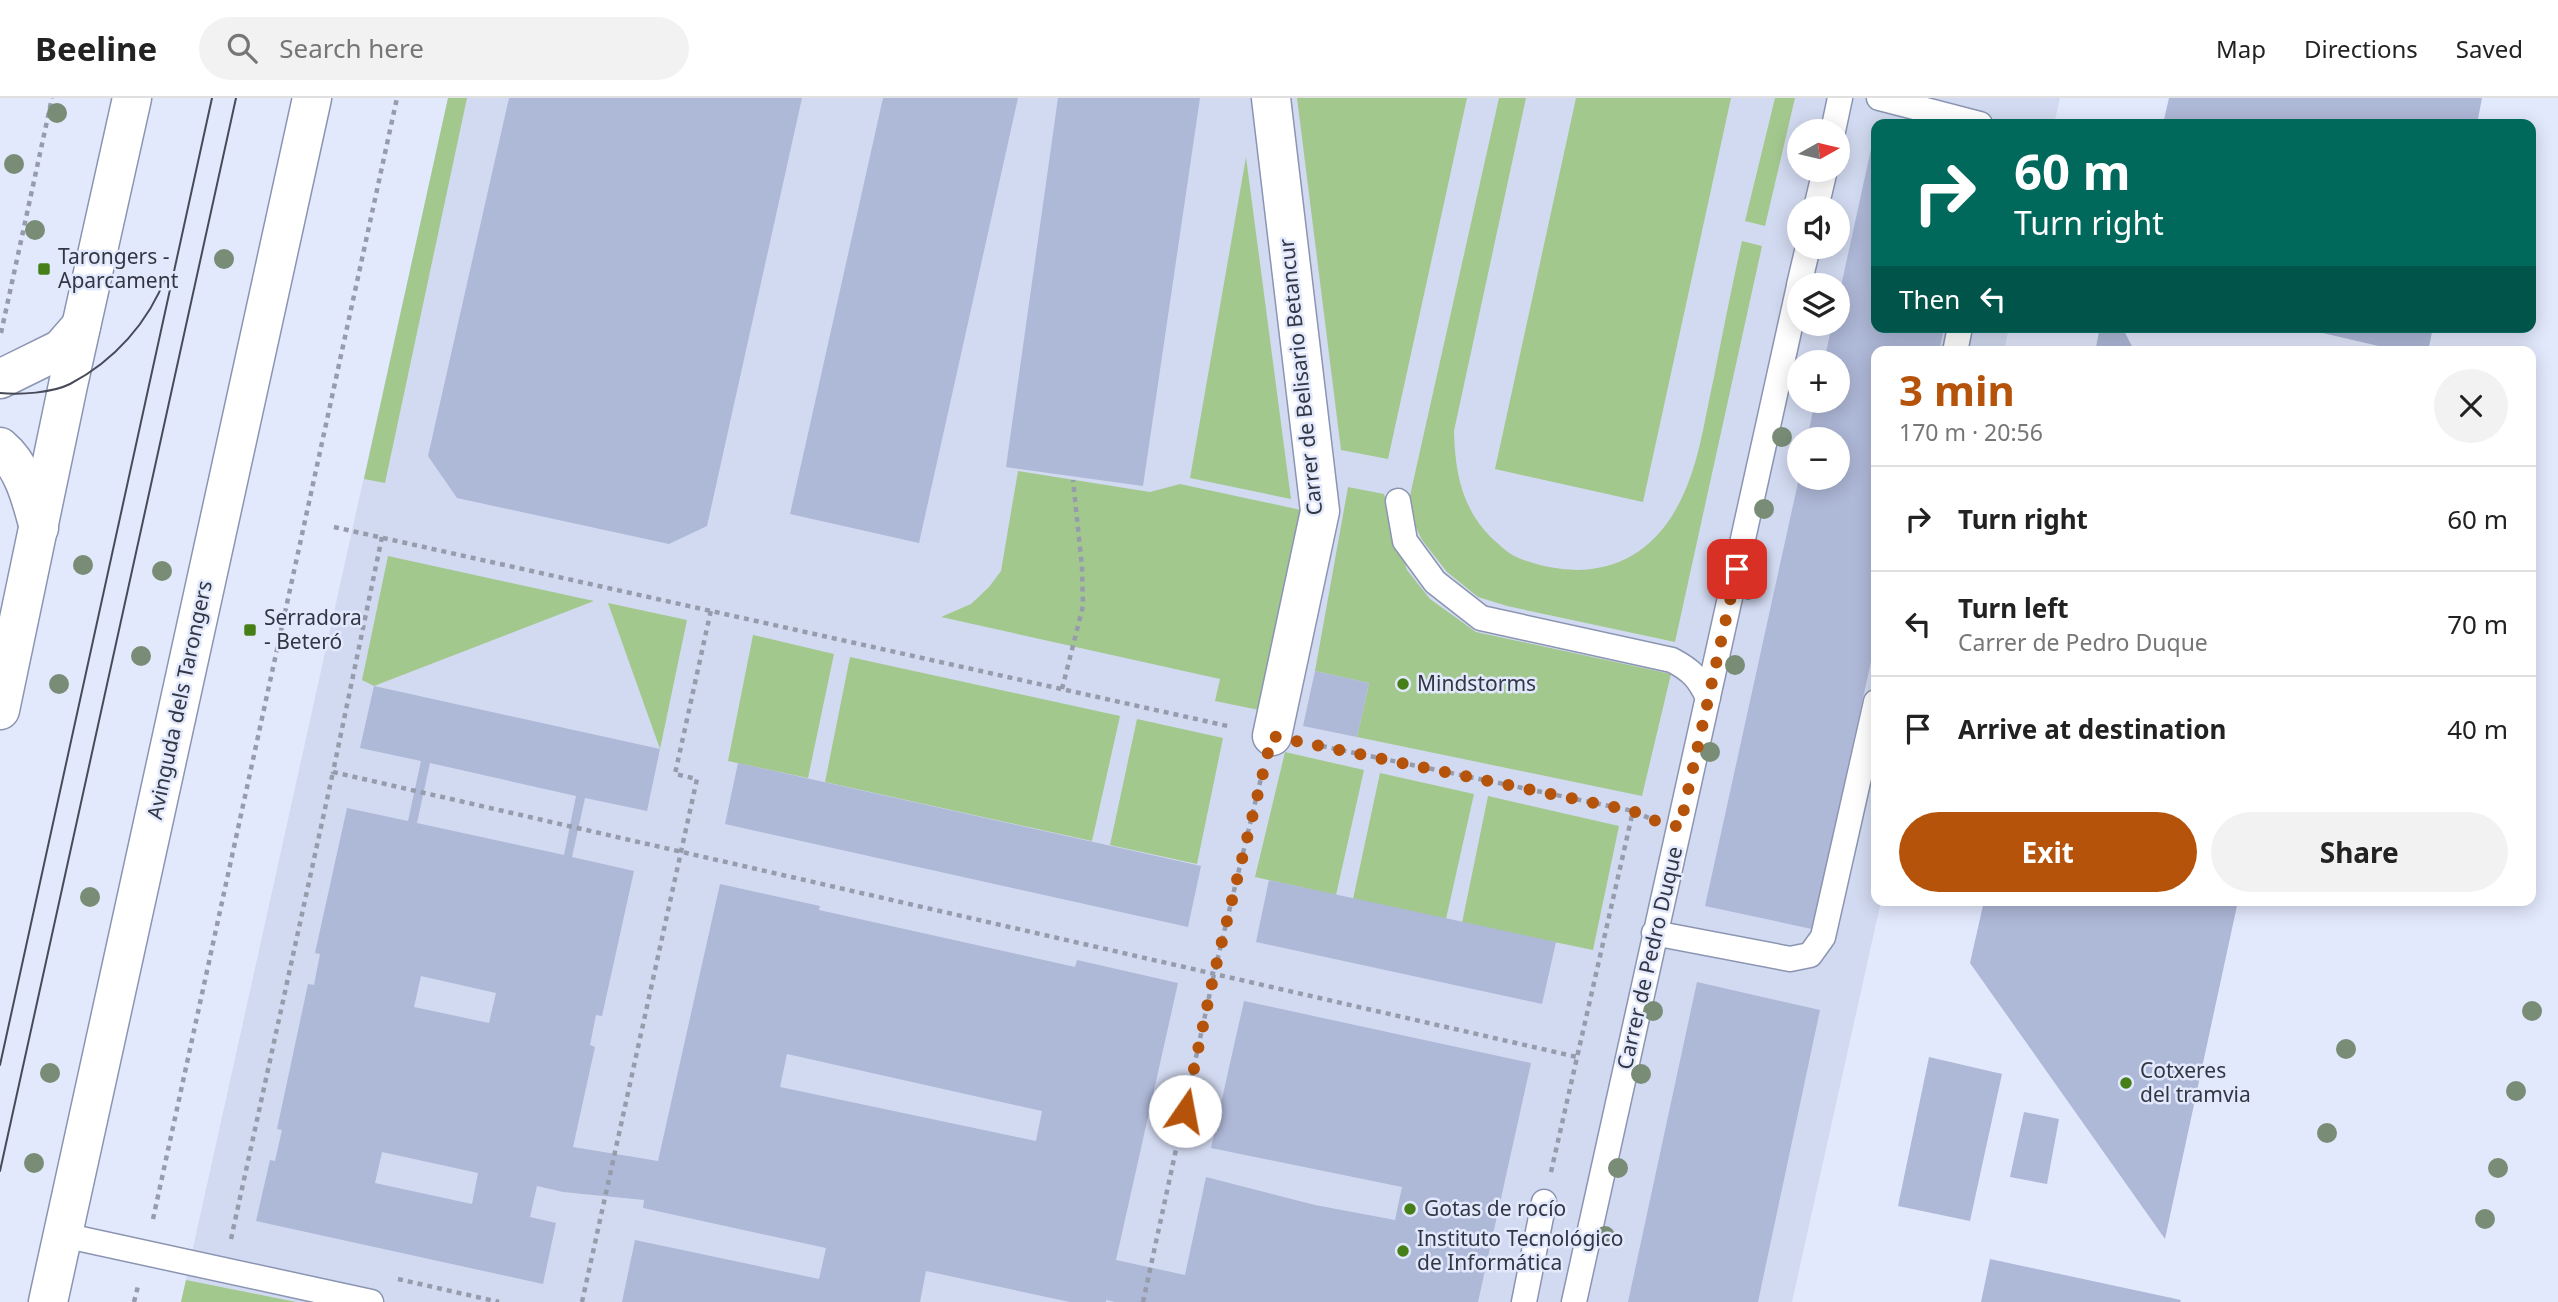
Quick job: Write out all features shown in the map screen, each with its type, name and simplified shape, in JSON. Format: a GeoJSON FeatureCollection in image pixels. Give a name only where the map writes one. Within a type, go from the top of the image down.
{"type":"FeatureCollection","features":[{"type":"Feature","properties":{"kind":"main road"},"geometry":{"type":"LineString","coordinates":[[0,710],[132,98]]}},
{"type":"Feature","properties":{"kind":"main road","name":"Avinguda dels Tarongers"},"geometry":{"type":"LineString","coordinates":[[48,1302],[312,98]]}},
{"type":"Feature","properties":{"kind":"main road","name":"Carrer de Belisario Betancur"},"geometry":{"type":"LineString","coordinates":[[1270,98],[1320,511],[1272,736]]}},
{"type":"Feature","properties":{"kind":"main road"},"geometry":{"type":"LineString","coordinates":[[0,379],[61,349],[81,326]]}},
{"type":"Feature","properties":{"kind":"main road"},"geometry":{"type":"LineString","coordinates":[[0,447],[7,453],[27,485],[39,528]]}},
{"type":"Feature","properties":{"kind":"lane"},"geometry":{"type":"LineString","coordinates":[[1836,119],[1840,98]]}},
{"type":"Feature","properties":{"kind":"lane"},"geometry":{"type":"LineString","coordinates":[[1879,98],[1961,119]]}},
{"type":"Feature","properties":{"kind":"lane","name":"Carrer de Pedro Duque"},"geometry":{"type":"LineString","coordinates":[[1574,1302],[1788,336]]}},
{"type":"Feature","properties":{"kind":"lane"},"geometry":{"type":"LineString","coordinates":[[1398,502],[1405,541],[1435,582],[1481,618],[1672,660],[1690,669],[1700,681],[1708,698]]}},
{"type":"Feature","properties":{"kind":"lane"},"geometry":{"type":"LineString","coordinates":[[1654,933],[1790,959],[1810,955],[1823,937],[1871,724]]}},
{"type":"Feature","properties":{"kind":"lane"},"geometry":{"type":"LineString","coordinates":[[1524,1302],[1544,1202]]}},
{"type":"Feature","properties":{"kind":"lane"},"geometry":{"type":"LineString","coordinates":[[63,1236],[371,1302]]}},
{"type":"Feature","properties":{"kind":"path"},"geometry":{"type":"LineString","coordinates":[[0,337],[52,98]]}},
{"type":"Feature","properties":{"kind":"path"},"geometry":{"type":"LineString","coordinates":[[134,1302],[397,98]]}},
{"type":"Feature","properties":{"kind":"path"},"geometry":{"type":"LineString","coordinates":[[1062,689],[1083,606],[1073,480]]}},
{"type":"Feature","properties":{"kind":"path"},"geometry":{"type":"LineString","coordinates":[[334,527],[1272,736],[1633,811],[1680,827]]}},
{"type":"Feature","properties":{"kind":"path"},"geometry":{"type":"LineString","coordinates":[[244,1244],[230,1241],[382,537]]}},
{"type":"Feature","properties":{"kind":"path"},"geometry":{"type":"LineString","coordinates":[[582,1302],[696,779],[676,774],[711,610]]}},
{"type":"Feature","properties":{"kind":"path"},"geometry":{"type":"LineString","coordinates":[[1143,1302],[1214,974],[1272,736]]}},
{"type":"Feature","properties":{"kind":"path"},"geometry":{"type":"LineString","coordinates":[[332,772],[1577,1057]]}},
{"type":"Feature","properties":{"kind":"path"},"geometry":{"type":"LineString","coordinates":[[1544,1202],[1633,811]]}},
{"type":"Feature","properties":{"kind":"path"},"geometry":{"type":"LineString","coordinates":[[391,1278],[499,1302]]}},
{"type":"Feature","properties":{"kind":"shaded area"},"geometry":{"type":"Polygon","coordinates":[[[448,98],[2060,98],[2055,119],[1871,119],[1871,333],[2008,333],[2005,346],[1871,346],[1871,906],[1880,906],[1792,1302],[181,1302],[448,98]]]}},
{"type":"Feature","properties":{"kind":"green space"},"geometry":{"type":"Polygon","coordinates":[[[448,98],[467,98],[385,483],[364,479],[448,98]]]}},
{"type":"Feature","properties":{"kind":"green space"},"geometry":{"type":"Polygon","coordinates":[[[1297,98],[1467,98],[1388,459],[1341,450],[1297,98]]]}},
{"type":"Feature","properties":{"kind":"green space"},"geometry":{"type":"Polygon","coordinates":[[[1499,98],[1526,98],[1454,431],[1456,462],[1468,504],[1484,529],[1513,555],[1544,566],[1588,569],[1628,558],[1646,546],[1662,530],[1684,494],[1695,461],[1742,241],[1762,246],[1675,642],[1507,606],[1478,597],[1447,572],[1422,540],[1407,509],[1499,98]]]}},
{"type":"Feature","properties":{"kind":"green space"},"geometry":{"type":"Polygon","coordinates":[[[1576,98],[1731,98],[1643,502],[1495,469],[1576,98]]]}},
{"type":"Feature","properties":{"kind":"green space"},"geometry":{"type":"Polygon","coordinates":[[[1775,98],[1795,98],[1790,119],[1787,119],[1787,132],[1765,226],[1745,221],[1775,98]]]}},
{"type":"Feature","properties":{"kind":"green space"},"geometry":{"type":"Polygon","coordinates":[[[1246,157],[1291,499],[1190,478],[1246,157]]]}},
{"type":"Feature","properties":{"kind":"green space"},"geometry":{"type":"Polygon","coordinates":[[[1018,471],[1150,492],[1180,484],[1301,510],[1259,710],[1215,701],[1220,679],[941,617],[971,604],[1001,571],[1018,471]]]}},
{"type":"Feature","properties":{"kind":"green space"},"geometry":{"type":"Polygon","coordinates":[[[1348,487],[1384,494],[1407,570],[1430,599],[1476,632],[1671,674],[1642,796],[1357,737],[1369,683],[1315,671],[1348,487]]]}},
{"type":"Feature","properties":{"kind":"green space"},"geometry":{"type":"Polygon","coordinates":[[[388,556],[594,601],[374,686],[362,680],[388,556]]]}},
{"type":"Feature","properties":{"kind":"green space"},"geometry":{"type":"Polygon","coordinates":[[[608,603],[687,620],[660,749],[608,603]]]}},
{"type":"Feature","properties":{"kind":"green space"},"geometry":{"type":"Polygon","coordinates":[[[753,635],[834,654],[808,778],[728,761],[753,635]]]}},
{"type":"Feature","properties":{"kind":"green space"},"geometry":{"type":"Polygon","coordinates":[[[850,657],[1120,716],[1092,841],[825,782],[850,657]]]}},
{"type":"Feature","properties":{"kind":"green space"},"geometry":{"type":"Polygon","coordinates":[[[1137,719],[1223,738],[1197,864],[1110,845],[1137,719]]]}},
{"type":"Feature","properties":{"kind":"green space"},"geometry":{"type":"Polygon","coordinates":[[[1285,752],[1364,770],[1336,895],[1255,877],[1285,752]]]}},
{"type":"Feature","properties":{"kind":"green space"},"geometry":{"type":"Polygon","coordinates":[[[1380,773],[1474,794],[1446,919],[1353,899],[1380,773]]]}},
{"type":"Feature","properties":{"kind":"green space"},"geometry":{"type":"Polygon","coordinates":[[[1488,796],[1619,826],[1593,950],[1462,923],[1488,796]]]}},
{"type":"Feature","properties":{"kind":"green space"},"geometry":{"type":"Polygon","coordinates":[[[186,1280],[296,1302],[181,1302],[186,1280]]]}},
{"type":"Feature","properties":{"kind":"building"},"geometry":{"type":"Polygon","coordinates":[[[509,98],[802,98],[707,526],[669,544],[457,498],[428,456],[509,98]]]}},
{"type":"Feature","properties":{"kind":"building"},"geometry":{"type":"Polygon","coordinates":[[[883,98],[1018,98],[919,543],[790,514],[883,98]]]}},
{"type":"Feature","properties":{"kind":"building"},"geometry":{"type":"Polygon","coordinates":[[[1058,98],[1200,98],[1143,486],[1006,467],[1058,98]]]}},
{"type":"Feature","properties":{"kind":"building"},"geometry":{"type":"Polygon","coordinates":[[[2169,98],[2482,98],[2478,119],[2164,119],[2169,98]]]}},
{"type":"Feature","properties":{"kind":"building"},"geometry":{"type":"Polygon","coordinates":[[[1871,149],[1871,333],[1943,333],[1940,346],[1871,346],[1871,662],[1812,929],[1705,906],[1796,490],[1850,490],[1850,427],[1810,427],[1812,413],[1850,413],[1850,350],[1827,350],[1829,336],[1850,336],[1850,273],[1844,273],[1847,259],[1850,259],[1850,245],[1871,149]]]}},
{"type":"Feature","properties":{"kind":"building"},"geometry":{"type":"Polygon","coordinates":[[[2099,333],[2125,333],[2132,346],[2096,346],[2099,333]]]}},
{"type":"Feature","properties":{"kind":"building"},"geometry":{"type":"Polygon","coordinates":[[[2323,333],[2432,333],[2429,346],[2379,346],[2323,333]]]}},
{"type":"Feature","properties":{"kind":"building"},"geometry":{"type":"Polygon","coordinates":[[[1315,671],[1369,683],[1357,737],[1303,726],[1315,671]]]}},
{"type":"Feature","properties":{"kind":"building"},"geometry":{"type":"Polygon","coordinates":[[[374,686],[660,749],[647,811],[585,798],[572,857],[634,871],[602,1016],[596,1015],[590,1045],[595,1047],[573,1147],[658,1161],[720,884],[820,906],[819,910],[1075,967],[1077,960],[1178,983],[1116,1260],[1185,1275],[1206,1177],[1315,1205],[1395,1220],[1402,1187],[1211,1148],[1244,1001],[1531,1063],[1478,1302],[1070,1302],[926,1271],[920,1302],[622,1302],[635,1240],[819,1279],[826,1248],[643,1208],[644,1200],[563,1192],[537,1186],[530,1217],[556,1223],[543,1284],[256,1221],[270,1160],[275,1161],[282,1130],[277,1129],[308,984],[314,985],[320,954],[315,953],[347,808],[408,821],[421,761],[360,748],[374,686]],[[430,763],[417,823],[564,855],[576,796],[430,763]],[[421,976],[414,1007],[489,1023],[496,993],[421,976]],[[787,1054],[780,1087],[1036,1141],[1042,1111],[787,1054]],[[382,1152],[375,1183],[472,1204],[478,1173],[382,1152]]]}},
{"type":"Feature","properties":{"kind":"building"},"geometry":{"type":"Polygon","coordinates":[[[738,763],[1201,866],[1188,927],[725,824],[738,763]]]}},
{"type":"Feature","properties":{"kind":"building"},"geometry":{"type":"Polygon","coordinates":[[[1269,880],[1556,942],[1542,1004],[1256,942],[1269,880]]]}},
{"type":"Feature","properties":{"kind":"building","name":"Cotxeres del tramvia"},"geometry":{"type":"Polygon","coordinates":[[[1983,906],[2237,906],[2165,1239],[1970,963],[1983,906]]]}},
{"type":"Feature","properties":{"kind":"building"},"geometry":{"type":"Polygon","coordinates":[[[1697,982],[1820,1010],[1758,1302],[1628,1302],[1697,982]]]}},
{"type":"Feature","properties":{"kind":"building"},"geometry":{"type":"Polygon","coordinates":[[[1929,1057],[2002,1074],[1970,1221],[1898,1206],[1929,1057]]]}},
{"type":"Feature","properties":{"kind":"building"},"geometry":{"type":"Polygon","coordinates":[[[2024,1112],[2059,1119],[2047,1184],[2010,1177],[2024,1112]]]}},
{"type":"Feature","properties":{"kind":"building"},"geometry":{"type":"Polygon","coordinates":[[[1990,1259],[2181,1300],[1981,1302],[1990,1259]]]}},
{"type":"Feature","properties":{"kind":"tram line"},"geometry":{"type":"LineString","coordinates":[[0,1065],[212,98]]}},
{"type":"Feature","properties":{"kind":"tram line"},"geometry":{"type":"LineString","coordinates":[[0,1171],[236,98]]}},
{"type":"Feature","properties":{"kind":"tram line"},"geometry":{"type":"LineString","coordinates":[[0,393],[45,391],[70,384],[86,375],[128,339],[150,309],[166,276]]}},
{"type":"Feature","properties":{"kind":"place","name":"Tarongers - Aparcament"},"geometry":{"type":"Point","coordinates":[44,269]}},
{"type":"Feature","properties":{"kind":"place","name":"Serradora - Beteró"},"geometry":{"type":"Point","coordinates":[250,630]}},
{"type":"Feature","properties":{"kind":"place","name":"Mindstorms"},"geometry":{"type":"Point","coordinates":[1403,684]}},
{"type":"Feature","properties":{"kind":"place","name":"Cotxeres del tramvia"},"geometry":{"type":"Point","coordinates":[2126,1083]}},
{"type":"Feature","properties":{"kind":"place","name":"Gotas de rocío"},"geometry":{"type":"Point","coordinates":[1410,1209]}},
{"type":"Feature","properties":{"kind":"place","name":"Instituto Tecnológico de Informática"},"geometry":{"type":"Point","coordinates":[1403,1251]}},
{"type":"Feature","properties":{"kind":"route"},"geometry":{"type":"LineString","coordinates":[[1185,1111],[1214,974],[1272,736],[1633,811],[1680,827],[1737,569]]}}]}
